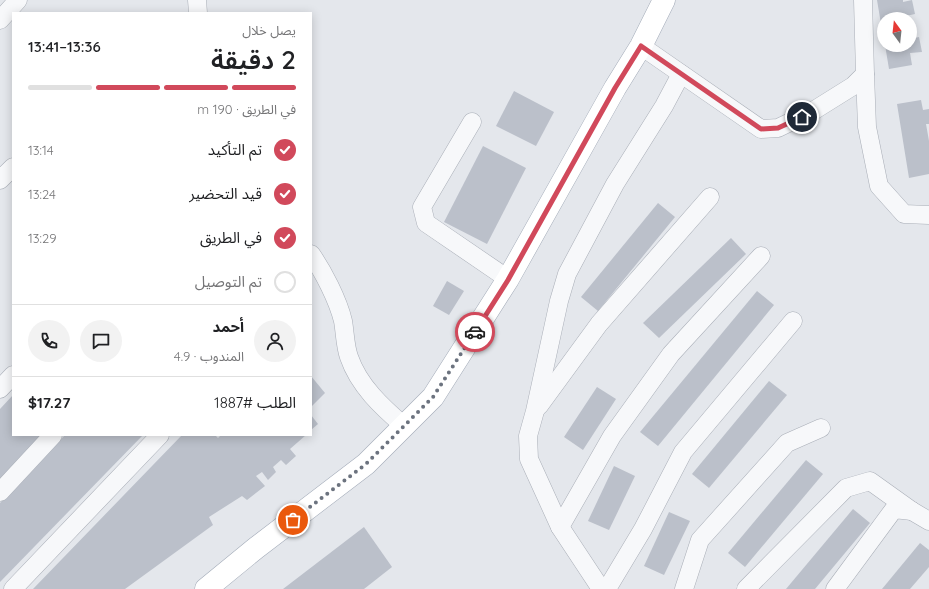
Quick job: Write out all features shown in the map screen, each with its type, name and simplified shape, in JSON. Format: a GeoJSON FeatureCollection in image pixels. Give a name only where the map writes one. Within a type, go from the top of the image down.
{"type":"FeatureCollection","features":[{"type":"Feature","properties":{"kind":"main road"},"geometry":{"type":"LineString","coordinates":[[206,589],[256,548],[366,464],[433,397],[508,280],[615,88],[641,46],[664,0]]}},
{"type":"Feature","properties":{"kind":"street"},"geometry":{"type":"LineString","coordinates":[[0,20],[18,0]]}},
{"type":"Feature","properties":{"kind":"street"},"geometry":{"type":"LineString","coordinates":[[196,0],[198,12]]}},
{"type":"Feature","properties":{"kind":"street"},"geometry":{"type":"LineString","coordinates":[[863,0],[867,127],[879,186],[904,214],[929,215]]}},
{"type":"Feature","properties":{"kind":"street"},"geometry":{"type":"LineString","coordinates":[[641,46],[761,129],[778,128],[813,111],[854,86],[865,74]]}},
{"type":"Feature","properties":{"kind":"street"},"geometry":{"type":"LineString","coordinates":[[601,589],[560,527],[530,459],[528,436],[535,411],[559,301],[567,274],[615,184],[664,106],[682,74]]}},
{"type":"Feature","properties":{"kind":"street"},"geometry":{"type":"LineString","coordinates":[[472,122],[422,207],[426,223],[508,280]]}},
{"type":"Feature","properties":{"kind":"street"},"geometry":{"type":"LineString","coordinates":[[0,180],[12,168]]}},
{"type":"Feature","properties":{"kind":"street"},"geometry":{"type":"LineString","coordinates":[[535,411],[599,324],[710,197]]}},
{"type":"Feature","properties":{"kind":"street"},"geometry":{"type":"LineString","coordinates":[[560,527],[612,436],[671,354],[761,256]]}},
{"type":"Feature","properties":{"kind":"street"},"geometry":{"type":"LineString","coordinates":[[314,265],[333,294],[342,319],[349,356],[359,379],[381,406],[404,426]]}},
{"type":"Feature","properties":{"kind":"street"},"geometry":{"type":"LineString","coordinates":[[607,589],[643,529],[683,452],[793,321]]}},
{"type":"Feature","properties":{"kind":"street"},"geometry":{"type":"LineString","coordinates":[[0,389],[12,376]]}},
{"type":"Feature","properties":{"kind":"street"},"geometry":{"type":"LineString","coordinates":[[684,589],[700,540],[787,443],[821,428]]}},
{"type":"Feature","properties":{"kind":"street"},"geometry":{"type":"LineString","coordinates":[[0,492],[52,436]]}},
{"type":"Feature","properties":{"kind":"street"},"geometry":{"type":"LineString","coordinates":[[12,589],[159,436]]}},
{"type":"Feature","properties":{"kind":"street"},"geometry":{"type":"LineString","coordinates":[[746,589],[846,488],[870,481],[912,511],[929,521]]}},
{"type":"Feature","properties":{"kind":"street"},"geometry":{"type":"LineString","coordinates":[[835,589],[894,509],[912,511]]}},
{"type":"Feature","properties":{"kind":"building"},"geometry":{"type":"Polygon","coordinates":[[[877,0],[903,0],[903,2],[912,0],[915,12],[879,12],[877,0]]]}},
{"type":"Feature","properties":{"kind":"building"},"geometry":{"type":"Polygon","coordinates":[[[917,37],[919,37],[922,52],[910,53],[912,65],[889,69],[886,52],[917,52],[917,37]]]}},
{"type":"Feature","properties":{"kind":"building"},"geometry":{"type":"Polygon","coordinates":[[[514,91],[554,112],[536,146],[496,126],[514,91]]]}},
{"type":"Feature","properties":{"kind":"building"},"geometry":{"type":"Polygon","coordinates":[[[921,100],[923,110],[929,109],[929,124],[926,124],[929,141],[929,174],[909,178],[897,104],[921,100]]]}},
{"type":"Feature","properties":{"kind":"building"},"geometry":{"type":"Polygon","coordinates":[[[483,146],[526,168],[487,244],[444,222],[483,146]]]}},
{"type":"Feature","properties":{"kind":"building"},"geometry":{"type":"Polygon","coordinates":[[[658,203],[675,217],[598,311],[581,297],[658,203]]]}},
{"type":"Feature","properties":{"kind":"building"},"geometry":{"type":"Polygon","coordinates":[[[731,238],[746,254],[659,338],[643,323],[731,238]]]}},
{"type":"Feature","properties":{"kind":"building"},"geometry":{"type":"Polygon","coordinates":[[[447,281],[464,291],[449,315],[433,306],[447,281]]]}},
{"type":"Feature","properties":{"kind":"building"},"geometry":{"type":"Polygon","coordinates":[[[757,291],[774,305],[658,446],[640,432],[757,291]]]}},
{"type":"Feature","properties":{"kind":"building"},"geometry":{"type":"Polygon","coordinates":[[[312,377],[325,393],[312,406],[312,377]]]}},
{"type":"Feature","properties":{"kind":"building"},"geometry":{"type":"Polygon","coordinates":[[[769,381],[787,395],[709,488],[692,474],[769,381]]]}},
{"type":"Feature","properties":{"kind":"building"},"geometry":{"type":"Polygon","coordinates":[[[597,387],[616,399],[583,450],[564,437],[597,387]]]}},
{"type":"Feature","properties":{"kind":"building"},"geometry":{"type":"Polygon","coordinates":[[[12,396],[12,436],[40,436],[0,479],[0,409],[12,396]]]}},
{"type":"Feature","properties":{"kind":"building"},"geometry":{"type":"Polygon","coordinates":[[[312,416],[318,424],[312,429],[312,416]]]}},
{"type":"Feature","properties":{"kind":"building"},"geometry":{"type":"Polygon","coordinates":[[[64,436],[142,436],[0,582],[0,503],[64,436]]]}},
{"type":"Feature","properties":{"kind":"building"},"geometry":{"type":"Polygon","coordinates":[[[181,436],[216,436],[218,438],[220,436],[305,436],[290,449],[296,456],[286,465],[281,460],[273,467],[276,472],[268,480],[262,472],[256,476],[265,486],[247,500],[242,496],[209,517],[213,525],[125,589],[33,589],[181,436]]]}},
{"type":"Feature","properties":{"kind":"building"},"geometry":{"type":"Polygon","coordinates":[[[806,460],[823,474],[745,567],[728,553],[806,460]]]}},
{"type":"Feature","properties":{"kind":"building"},"geometry":{"type":"Polygon","coordinates":[[[614,466],[635,476],[609,530],[588,521],[614,466]]]}},
{"type":"Feature","properties":{"kind":"building"},"geometry":{"type":"Polygon","coordinates":[[[853,509],[870,523],[815,589],[786,589],[853,509]]]}},
{"type":"Feature","properties":{"kind":"building"},"geometry":{"type":"Polygon","coordinates":[[[669,512],[690,521],[664,575],[644,566],[669,512]]]}},
{"type":"Feature","properties":{"kind":"building"},"geometry":{"type":"Polygon","coordinates":[[[364,527],[392,567],[364,589],[283,589],[364,527]]]}},
{"type":"Feature","properties":{"kind":"building"},"geometry":{"type":"Polygon","coordinates":[[[920,543],[929,550],[929,567],[910,589],[882,589],[920,543]]]}},
{"type":"Feature","properties":{"kind":"way so far"},"geometry":{"type":"LineString","coordinates":[[293,520],[366,464],[433,397],[475,332]]}},
{"type":"Feature","properties":{"kind":"route"},"geometry":{"type":"LineString","coordinates":[[475,332],[508,280],[615,88],[641,46],[761,129],[778,128],[802,117]]}}]}
